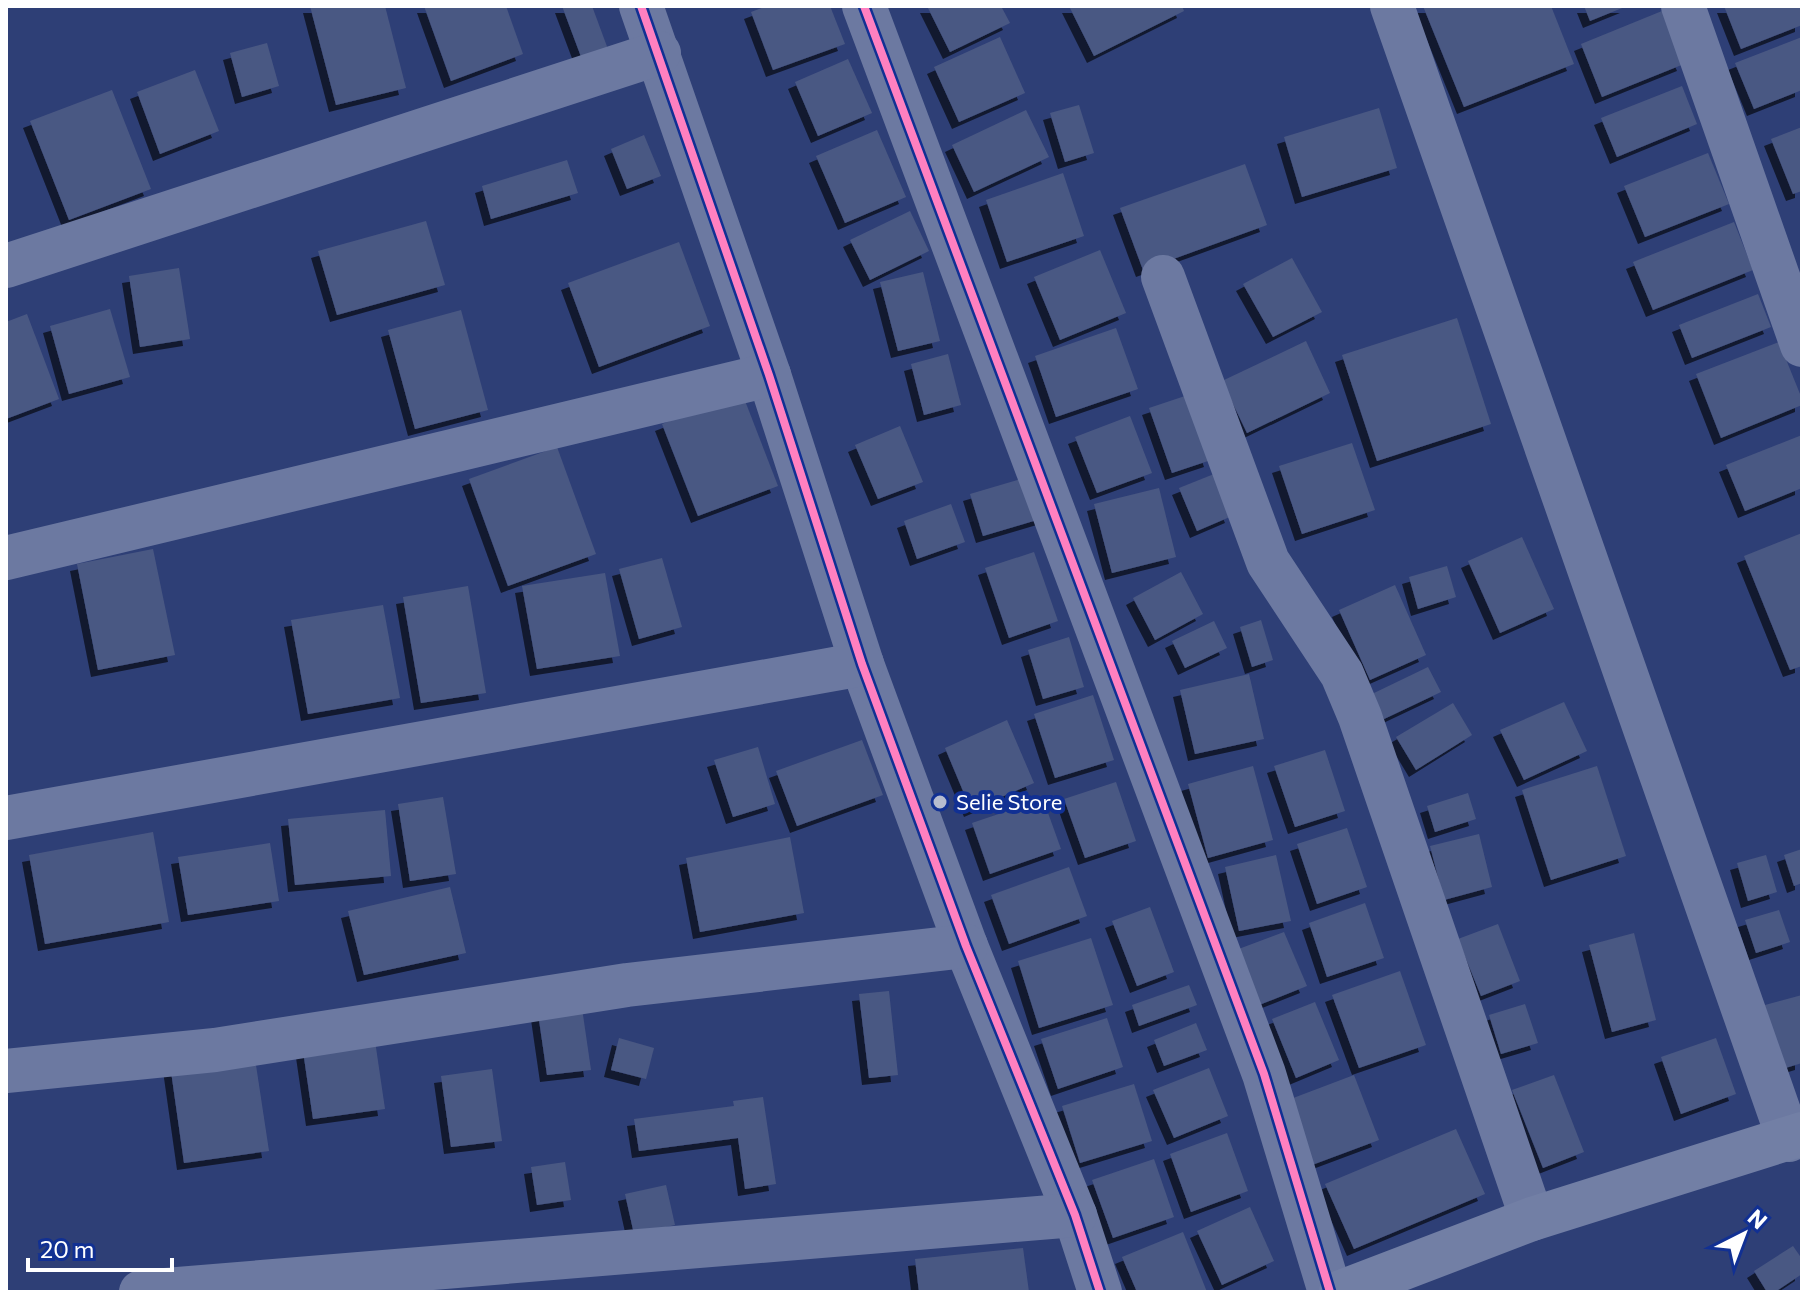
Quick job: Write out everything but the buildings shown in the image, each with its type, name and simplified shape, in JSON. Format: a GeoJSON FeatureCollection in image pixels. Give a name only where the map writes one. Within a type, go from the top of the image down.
{"type":"FeatureCollection","features":[{"type":"Feature","properties":{"kind":"main road"},"geometry":{"type":"LineString","coordinates":[[1341,1292],[1532,1219],[1796,1137]]}},
{"type":"Feature","properties":{"kind":"street"},"geometry":{"type":"LineString","coordinates":[[641,6],[769,375],[862,664],[966,946],[1075,1215],[1100,1292]]}},
{"type":"Feature","properties":{"kind":"street"},"geometry":{"type":"LineString","coordinates":[[864,6],[1264,1074],[1330,1292]]}},
{"type":"Feature","properties":{"kind":"street"},"geometry":{"type":"LineString","coordinates":[[1392,6],[1796,1137]]}},
{"type":"Feature","properties":{"kind":"street"},"geometry":{"type":"LineString","coordinates":[[1683,6],[1802,345]]}},
{"type":"Feature","properties":{"kind":"street"},"geometry":{"type":"LineString","coordinates":[[6,266],[659,53]]}},
{"type":"Feature","properties":{"kind":"street"},"geometry":{"type":"LineString","coordinates":[[1163,277],[1268,562],[1342,674],[1360,717],[1532,1219]]}},
{"type":"Feature","properties":{"kind":"street"},"geometry":{"type":"LineString","coordinates":[[6,558],[769,375]]}},
{"type":"Feature","properties":{"kind":"street"},"geometry":{"type":"LineString","coordinates":[[6,818],[862,664]]}},
{"type":"Feature","properties":{"kind":"street"},"geometry":{"type":"LineString","coordinates":[[6,1071],[215,1050],[627,985],[966,946]]}},
{"type":"Feature","properties":{"kind":"street"},"geometry":{"type":"LineString","coordinates":[[141,1292],[1075,1215]]}},
{"type":"Feature","properties":{"kind":"cycle path"},"geometry":{"type":"LineString","coordinates":[[641,6],[769,375],[862,664],[966,946],[1075,1215],[1100,1292]]}},
{"type":"Feature","properties":{"kind":"cycle path"},"geometry":{"type":"LineString","coordinates":[[864,6],[1264,1074],[1330,1292]]}},
{"type":"Feature","properties":{"kind":"place","name":"Selie Store"},"geometry":{"type":"Point","coordinates":[940,802]}}]}
